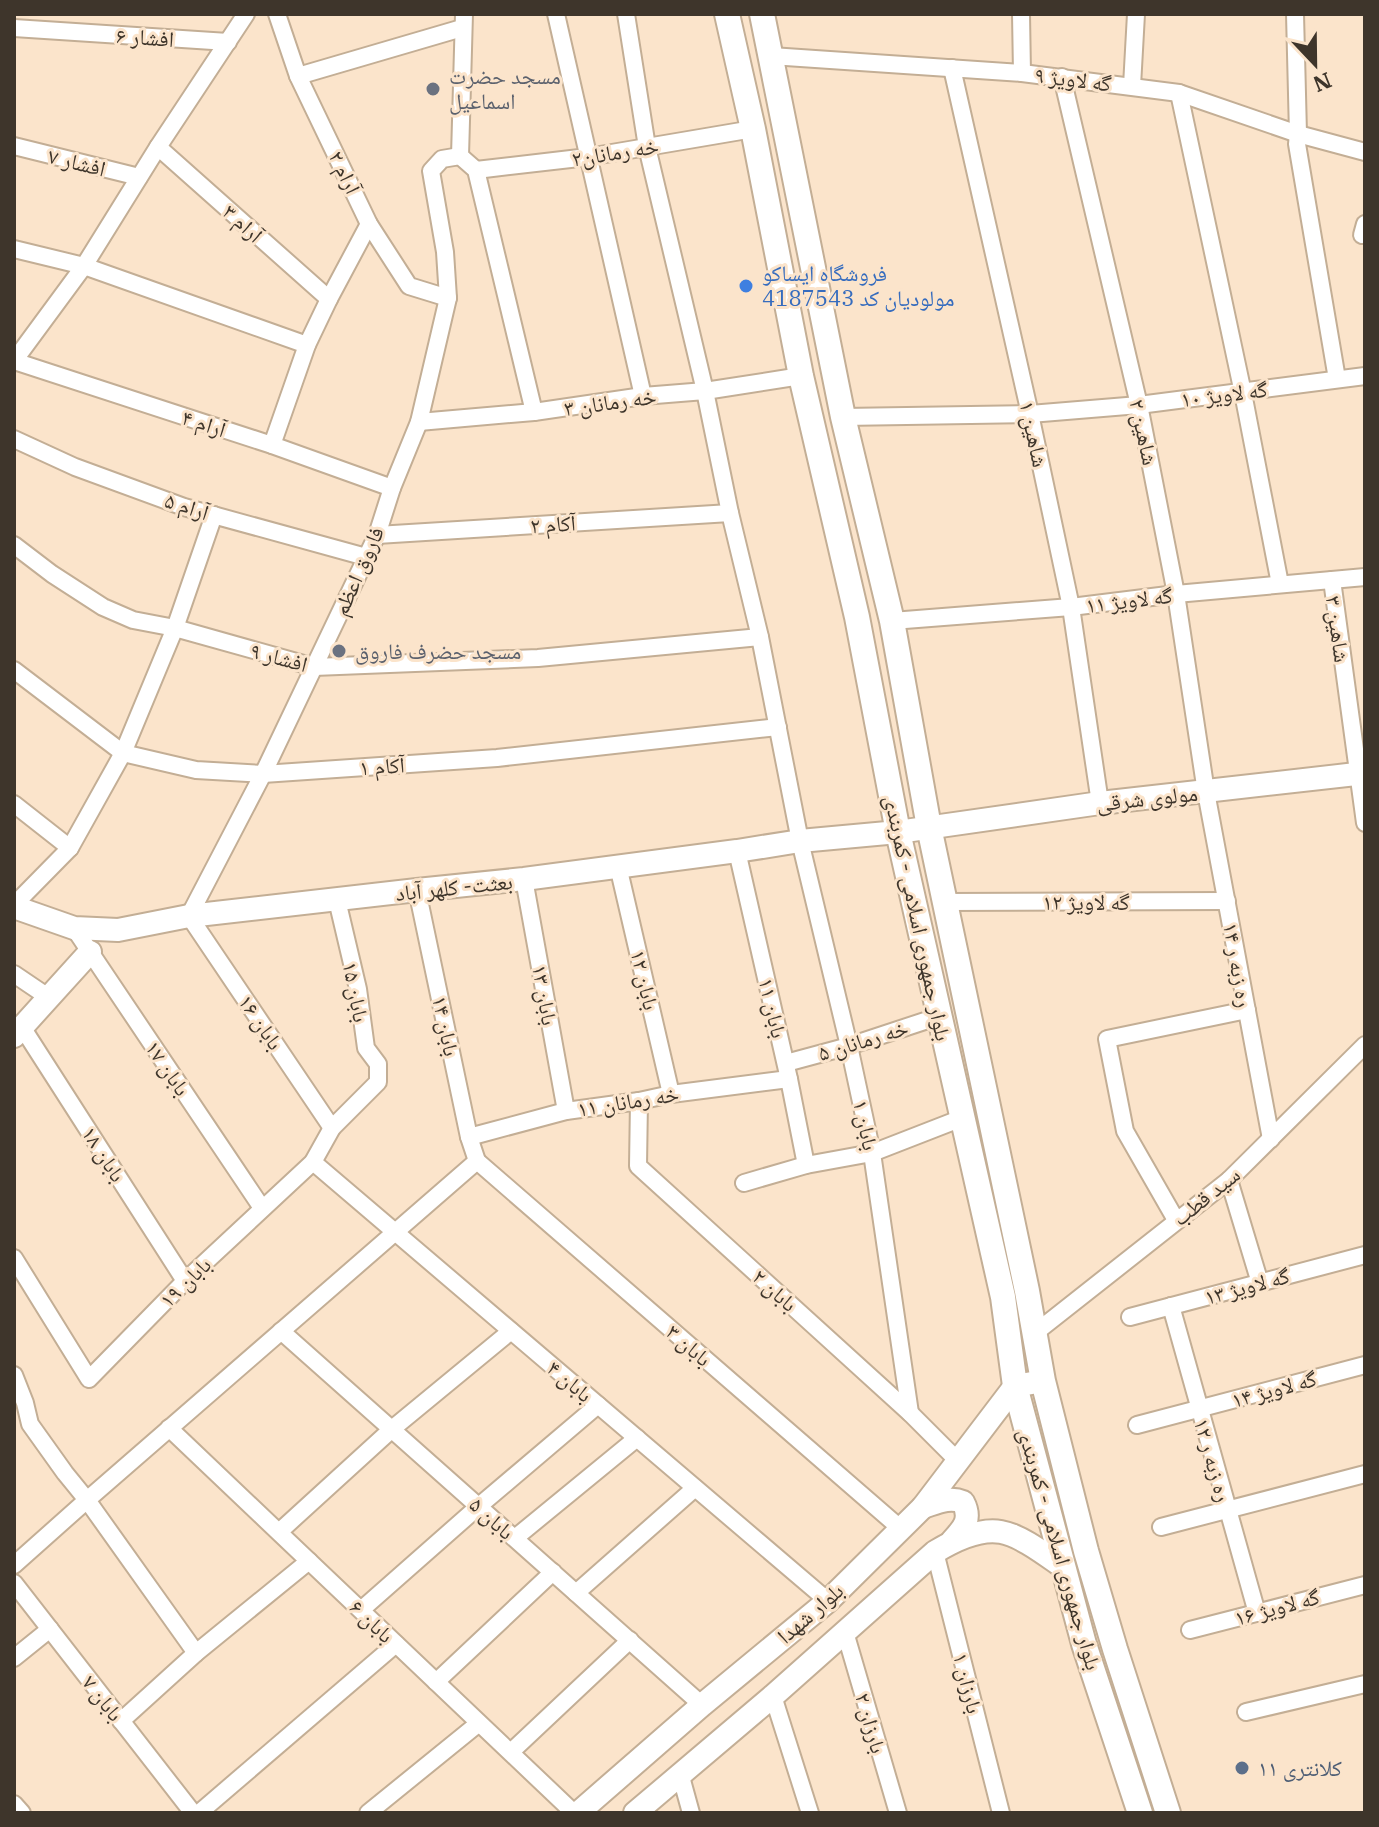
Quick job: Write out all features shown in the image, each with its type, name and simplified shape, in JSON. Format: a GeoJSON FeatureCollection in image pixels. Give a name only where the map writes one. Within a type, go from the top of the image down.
{"type":"FeatureCollection","features":[{"type":"Feature","properties":{"kind":"main road","name":"بلوار جمهوری اسلامی - کمربندی"},"geometry":{"type":"LineString","coordinates":[[727,14],[753,129],[801,376],[857,617],[898,832],[1003,1297],[1015,1386],[1084,1644],[1140,1813]]}},
{"type":"Feature","properties":{"kind":"main road","name":"بلوار جمهوری اسلامی - کمربندی"},"geometry":{"type":"LineString","coordinates":[[762,14],[843,417],[892,621],[929,827],[1027,1291],[1043,1381],[1090,1565],[1168,1813]]}},
{"type":"Feature","properties":{"kind":"main road","name":"مولوی شرقی"},"geometry":{"type":"LineString","coordinates":[[898,832],[1100,803],[1362,774]]}},
{"type":"Feature","properties":{"kind":"main road","name":"بعثت- کلهر آباد"},"geometry":{"type":"LineString","coordinates":[[14,906],[74,928],[118,930],[189,916],[524,879],[800,841],[898,832]]}},
{"type":"Feature","properties":{"kind":"main road"},"geometry":{"type":"LineString","coordinates":[[18,1031],[90,952]]}},
{"type":"Feature","properties":{"kind":"main road"},"geometry":{"type":"LineString","coordinates":[[1003,1297],[1027,1291]]}},
{"type":"Feature","properties":{"kind":"main road"},"geometry":{"type":"LineString","coordinates":[[1015,1386],[1043,1381]]}},
{"type":"Feature","properties":{"kind":"main road","name":"بلوار شهدا"},"geometry":{"type":"LineString","coordinates":[[576,1813],[828,1601],[923,1507],[1015,1386]]}},
{"type":"Feature","properties":{"kind":"main road"},"geometry":{"type":"LineString","coordinates":[[923,1507],[946,1499],[963,1502],[968,1515],[965,1526],[944,1547]]}},
{"type":"Feature","properties":{"kind":"main road","name":"بلوار شهدا"},"geometry":{"type":"LineString","coordinates":[[635,1813],[944,1547],[984,1532],[1002,1532],[1033,1546],[1062,1566]]}},
{"type":"Feature","properties":{"kind":"street"},"geometry":{"type":"LineString","coordinates":[[14,361],[84,266],[246,14]]}},
{"type":"Feature","properties":{"kind":"street","name":"آرام ۲"},"geometry":{"type":"LineString","coordinates":[[277,14],[298,76],[369,224],[409,286],[448,298]]}},
{"type":"Feature","properties":{"kind":"street"},"geometry":{"type":"LineString","coordinates":[[556,14],[643,396]]}},
{"type":"Feature","properties":{"kind":"street","name":"بابان ۱"},"geometry":{"type":"LineString","coordinates":[[626,14],[647,147],[705,391],[760,637],[800,841],[872,1153],[910,1413]]}},
{"type":"Feature","properties":{"kind":"street"},"geometry":{"type":"LineString","coordinates":[[1021,14],[1022,73]]}},
{"type":"Feature","properties":{"kind":"street"},"geometry":{"type":"LineString","coordinates":[[1132,86],[1136,14]]}},
{"type":"Feature","properties":{"kind":"street"},"geometry":{"type":"LineString","coordinates":[[1295,14],[1297,144],[1337,379]]}},
{"type":"Feature","properties":{"kind":"street"},"geometry":{"type":"LineString","coordinates":[[298,76],[463,21],[460,156],[476,170],[534,412]]}},
{"type":"Feature","properties":{"kind":"street","name":"افشار ۶"},"geometry":{"type":"LineString","coordinates":[[14,28],[228,42]]}},
{"type":"Feature","properties":{"kind":"street","name":"گه لاویژ ۹"},"geometry":{"type":"LineString","coordinates":[[771,56],[1022,73],[1179,93],[1298,134],[1365,152]]}},
{"type":"Feature","properties":{"kind":"street","name":"شاهین ۱"},"geometry":{"type":"LineString","coordinates":[[952,68],[1071,607],[1100,803]]}},
{"type":"Feature","properties":{"kind":"street","name":"شاهین ۲"},"geometry":{"type":"LineString","coordinates":[[1062,77],[1139,405],[1176,594],[1206,792]]}},
{"type":"Feature","properties":{"kind":"street"},"geometry":{"type":"LineString","coordinates":[[1179,93],[1280,584]]}},
{"type":"Feature","properties":{"kind":"street","name":"خه رمانان۲"},"geometry":{"type":"LineString","coordinates":[[476,170],[588,157],[753,129]]}},
{"type":"Feature","properties":{"kind":"street","name":"افشار ۷"},"geometry":{"type":"LineString","coordinates":[[14,146],[139,177]]}},
{"type":"Feature","properties":{"kind":"street","name":"آرام ۳"},"geometry":{"type":"LineString","coordinates":[[158,147],[329,299]]}},
{"type":"Feature","properties":{"kind":"street","name":"فاروق اعظم"},"geometry":{"type":"LineString","coordinates":[[189,916],[263,774],[377,535],[419,422],[448,298],[445,252],[431,171],[442,159],[460,156]]}},
{"type":"Feature","properties":{"kind":"street"},"geometry":{"type":"LineString","coordinates":[[272,445],[307,345],[369,224]]}},
{"type":"Feature","properties":{"kind":"street"},"geometry":{"type":"LineString","coordinates":[[14,249],[84,266],[307,345]]}},
{"type":"Feature","properties":{"kind":"street","name":"آرام ۴"},"geometry":{"type":"LineString","coordinates":[[14,361],[272,445],[392,488]]}},
{"type":"Feature","properties":{"kind":"street","name":"خه رمانان ۳"},"geometry":{"type":"LineString","coordinates":[[419,422],[534,412],[801,376]]}},
{"type":"Feature","properties":{"kind":"street","name":"گه لاویژ ۱۰"},"geometry":{"type":"LineString","coordinates":[[843,417],[1030,414],[1139,405],[1365,376]]}},
{"type":"Feature","properties":{"kind":"street","name":"آرام ۵"},"geometry":{"type":"LineString","coordinates":[[14,439],[75,467],[184,507],[366,557]]}},
{"type":"Feature","properties":{"kind":"street","name":"آکام ۲"},"geometry":{"type":"LineString","coordinates":[[377,535],[730,513]]}},
{"type":"Feature","properties":{"kind":"street"},"geometry":{"type":"LineString","coordinates":[[14,906],[70,848],[123,753],[175,628],[214,515]]}},
{"type":"Feature","properties":{"kind":"street","name":"افشار ۹"},"geometry":{"type":"LineString","coordinates":[[14,545],[103,607],[133,620],[175,628],[314,667],[538,658],[760,637]]}},
{"type":"Feature","properties":{"kind":"street","name":"گه لاویژ ۱۱"},"geometry":{"type":"LineString","coordinates":[[892,621],[1071,607],[1365,577]]}},
{"type":"Feature","properties":{"kind":"street","name":"شاهین ۳"},"geometry":{"type":"LineString","coordinates":[[1332,580],[1362,774],[1365,823]]}},
{"type":"Feature","properties":{"kind":"street","name":"آکام ۱"},"geometry":{"type":"LineString","coordinates":[[14,670],[123,753],[196,770],[263,774],[497,758],[778,727]]}},
{"type":"Feature","properties":{"kind":"street","name":"ره زبه ر ۱۴"},"geometry":{"type":"LineString","coordinates":[[1206,792],[1271,1139]]}},
{"type":"Feature","properties":{"kind":"street"},"geometry":{"type":"LineString","coordinates":[[14,804],[70,848]]}},
{"type":"Feature","properties":{"kind":"street","name":"بابان ۱۱"},"geometry":{"type":"LineString","coordinates":[[737,851],[806,1165]]}},
{"type":"Feature","properties":{"kind":"street","name":"بابان ۱۲"},"geometry":{"type":"LineString","coordinates":[[618,866],[671,1094]]}},
{"type":"Feature","properties":{"kind":"street","name":"بابان ۱۳"},"geometry":{"type":"LineString","coordinates":[[524,879],[566,1111]]}},
{"type":"Feature","properties":{"kind":"street","name":"بابان ۱۴"},"geometry":{"type":"LineString","coordinates":[[417,890],[469,1137],[477,1161]]}},
{"type":"Feature","properties":{"kind":"street","name":"بابان ۱۵"},"geometry":{"type":"LineString","coordinates":[[337,900],[358,989],[366,1048],[378,1064],[378,1082]]}},
{"type":"Feature","properties":{"kind":"street","name":"گه لاویژ ۱۲"},"geometry":{"type":"LineString","coordinates":[[945,902],[1227,901]]}},
{"type":"Feature","properties":{"kind":"street","name":"بابان ۱۶"},"geometry":{"type":"LineString","coordinates":[[189,916],[332,1128]]}},
{"type":"Feature","properties":{"kind":"street","name":"بابان ۱۷"},"geometry":{"type":"LineString","coordinates":[[74,928],[262,1208]]}},
{"type":"Feature","properties":{"kind":"street"},"geometry":{"type":"LineString","coordinates":[[14,974],[48,997]]}},
{"type":"Feature","properties":{"kind":"street"},"geometry":{"type":"LineString","coordinates":[[1176,1220],[1125,1131],[1107,1039],[1247,1010]]}},
{"type":"Feature","properties":{"kind":"street","name":"خه رمانان ۵"},"geometry":{"type":"LineString","coordinates":[[787,1071],[849,1046],[940,1016]]}},
{"type":"Feature","properties":{"kind":"street","name":"بابان ۱۸"},"geometry":{"type":"LineString","coordinates":[[18,1031],[185,1281]]}},
{"type":"Feature","properties":{"kind":"street","name":"سید قطب"},"geometry":{"type":"LineString","coordinates":[[1035,1333],[1229,1180],[1365,1045]]}},
{"type":"Feature","properties":{"kind":"street","name":"خه رمانان ۱۱"},"geometry":{"type":"LineString","coordinates":[[469,1137],[566,1111],[639,1101],[787,1071]]}},
{"type":"Feature","properties":{"kind":"street","name":"بابان ۱۹"},"geometry":{"type":"LineString","coordinates":[[14,1258],[89,1379],[185,1281],[313,1162],[332,1128],[378,1082]]}},
{"type":"Feature","properties":{"kind":"street","name":"بابان ۲"},"geometry":{"type":"LineString","coordinates":[[639,1101],[638,1166],[910,1413],[958,1461]]}},
{"type":"Feature","properties":{"kind":"street"},"geometry":{"type":"LineString","coordinates":[[744,1183],[806,1165],[872,1153],[962,1118]]}},
{"type":"Feature","properties":{"kind":"street"},"geometry":{"type":"LineString","coordinates":[[14,1565],[477,1161]]}},
{"type":"Feature","properties":{"kind":"street","name":"بابان ۳"},"geometry":{"type":"LineString","coordinates":[[477,1161],[900,1528]]}},
{"type":"Feature","properties":{"kind":"street","name":"بابان ۴"},"geometry":{"type":"LineString","coordinates":[[313,1162],[828,1601]]}},
{"type":"Feature","properties":{"kind":"street"},"geometry":{"type":"LineString","coordinates":[[1229,1180],[1260,1283]]}},
{"type":"Feature","properties":{"kind":"street","name":"گه لاویژ ۱۳"},"geometry":{"type":"LineString","coordinates":[[1130,1317],[1365,1255]]}},
{"type":"Feature","properties":{"kind":"street","name":"ره زبه ر ۱۲"},"geometry":{"type":"LineString","coordinates":[[1171,1306],[1257,1613]]}},
{"type":"Feature","properties":{"kind":"street","name":"بابان ۵"},"geometry":{"type":"LineString","coordinates":[[281,1331],[702,1705]]}},
{"type":"Feature","properties":{"kind":"street"},"geometry":{"type":"LineString","coordinates":[[279,1532],[392,1429],[511,1331]]}},
{"type":"Feature","properties":{"kind":"street","name":"گه لاویژ ۱۴"},"geometry":{"type":"LineString","coordinates":[[1137,1425],[1365,1365]]}},
{"type":"Feature","properties":{"kind":"street"},"geometry":{"type":"LineString","coordinates":[[14,1375],[30,1424],[196,1653]]}},
{"type":"Feature","properties":{"kind":"street"},"geometry":{"type":"LineString","coordinates":[[361,1610],[598,1405]]}},
{"type":"Feature","properties":{"kind":"street","name":"بابان ۶"},"geometry":{"type":"LineString","coordinates":[[169,1428],[576,1813]]}},
{"type":"Feature","properties":{"kind":"street"},"geometry":{"type":"LineString","coordinates":[[515,1538],[637,1438]]}},
{"type":"Feature","properties":{"kind":"street"},"geometry":{"type":"LineString","coordinates":[[1161,1527],[1365,1474]]}},
{"type":"Feature","properties":{"kind":"street"},"geometry":{"type":"LineString","coordinates":[[576,1593],[695,1488]]}},
{"type":"Feature","properties":{"kind":"street","name":"بارزان ۱"},"geometry":{"type":"LineString","coordinates":[[944,1547],[1001,1813]]}},
{"type":"Feature","properties":{"kind":"street"},"geometry":{"type":"LineString","coordinates":[[121,1721],[196,1653],[309,1561]]}},
{"type":"Feature","properties":{"kind":"street"},"geometry":{"type":"LineString","coordinates":[[436,1682],[553,1572]]}},
{"type":"Feature","properties":{"kind":"street","name":"بابان ۷"},"geometry":{"type":"LineString","coordinates":[[14,1583],[190,1811]]}},
{"type":"Feature","properties":{"kind":"street","name":"۱۶ گه لاویژ"},"geometry":{"type":"LineString","coordinates":[[1190,1630],[1365,1585]]}},
{"type":"Feature","properties":{"kind":"street"},"geometry":{"type":"LineString","coordinates":[[14,1658],[50,1629]]}},
{"type":"Feature","properties":{"kind":"street","name":"بارزان ۲"},"geometry":{"type":"LineString","coordinates":[[845,1632],[898,1813]]}},
{"type":"Feature","properties":{"kind":"street"},"geometry":{"type":"LineString","coordinates":[[511,1752],[630,1640]]}},
{"type":"Feature","properties":{"kind":"street"},"geometry":{"type":"LineString","coordinates":[[190,1811],[396,1644]]}},
{"type":"Feature","properties":{"kind":"street"},"geometry":{"type":"LineString","coordinates":[[1246,1712],[1365,1684]]}},
{"type":"Feature","properties":{"kind":"street"},"geometry":{"type":"LineString","coordinates":[[773,1696],[810,1813]]}},
{"type":"Feature","properties":{"kind":"street"},"geometry":{"type":"LineString","coordinates":[[368,1813],[479,1723]]}},
{"type":"Feature","properties":{"kind":"street"},"geometry":{"type":"LineString","coordinates":[[680,1773],[691,1813]]}},
{"type":"Feature","properties":{"kind":"street"},"geometry":{"type":"LineString","coordinates":[[14,1804],[22,1813]]}},
{"type":"Feature","properties":{"kind":"place","name":"مسجد حضرت اسماعیل"},"geometry":{"type":"Point","coordinates":[433,89]}},
{"type":"Feature","properties":{"kind":"place","name":"فروشگاە ایساکو مولودیان کد 4187543"},"geometry":{"type":"Point","coordinates":[746,286]}},
{"type":"Feature","properties":{"kind":"place","name":"مسجد حضرف فاروق"},"geometry":{"type":"Point","coordinates":[339,651]}},
{"type":"Feature","properties":{"kind":"place","name":"کلانتری ۱۱"},"geometry":{"type":"Point","coordinates":[1242,1768]}}]}
